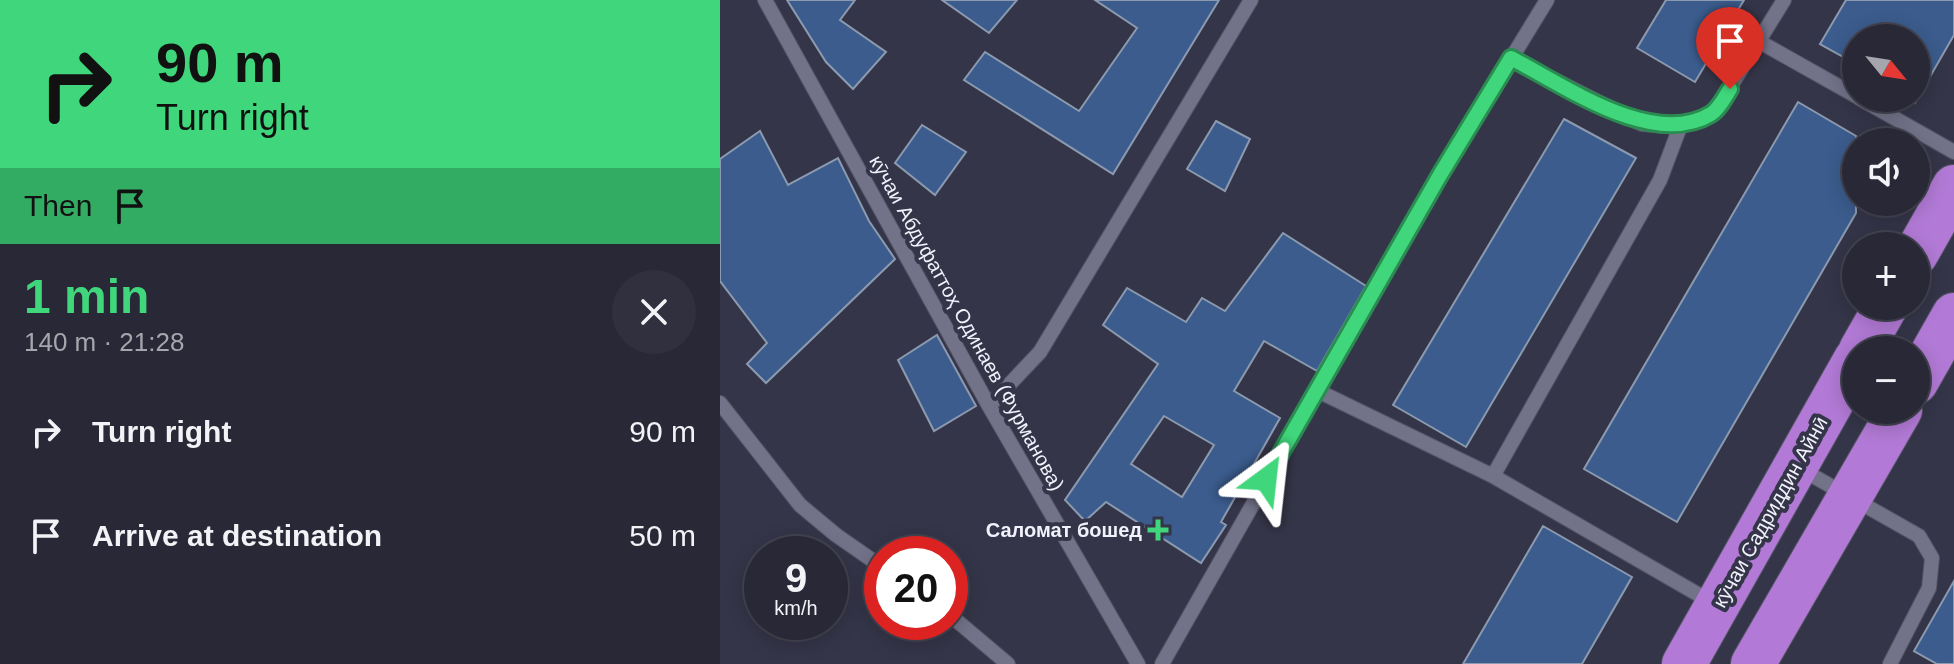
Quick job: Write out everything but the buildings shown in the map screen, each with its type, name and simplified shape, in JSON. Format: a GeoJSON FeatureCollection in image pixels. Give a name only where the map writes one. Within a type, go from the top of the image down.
{"type":"FeatureCollection","features":[{"type":"Feature","properties":{"kind":"highway"},"geometry":{"type":"LineString","coordinates":[[1928,232],[1954,187]]}},
{"type":"Feature","properties":{"kind":"highway"},"geometry":{"type":"LineString","coordinates":[[1930,357],[1954,315]]}},
{"type":"Feature","properties":{"kind":"highway","name":"кӯчаи Садриддин Айнӣ"},"geometry":{"type":"LineString","coordinates":[[1684,664],[1842,384]]}},
{"type":"Feature","properties":{"kind":"highway"},"geometry":{"type":"LineString","coordinates":[[1753,664],[1892,424]]}},
{"type":"Feature","properties":{"kind":"lane","name":"кӯчаи Абдуфаттоҳ Одинаев (Фурманова)"},"geometry":{"type":"LineString","coordinates":[[765,0],[989,406],[1138,664]]}},
{"type":"Feature","properties":{"kind":"lane"},"geometry":{"type":"LineString","coordinates":[[989,406],[1040,352],[1251,0]]}},
{"type":"Feature","properties":{"kind":"lane"},"geometry":{"type":"LineString","coordinates":[[1162,664],[1316,390],[1547,0]]}},
{"type":"Feature","properties":{"kind":"lane"},"geometry":{"type":"LineString","coordinates":[[1511,58],[1642,124],[1680,127],[1714,113],[1784,0]]}},
{"type":"Feature","properties":{"kind":"lane"},"geometry":{"type":"LineString","coordinates":[[1760,42],[1842,88]]}},
{"type":"Feature","properties":{"kind":"lane"},"geometry":{"type":"LineString","coordinates":[[1884,112],[1954,152]]}},
{"type":"Feature","properties":{"kind":"lane"},"geometry":{"type":"LineString","coordinates":[[1493,476],[1660,180],[1680,127]]}},
{"type":"Feature","properties":{"kind":"lane"},"geometry":{"type":"LineString","coordinates":[[1316,390],[1493,476],[1717,605]]}},
{"type":"Feature","properties":{"kind":"lane"},"geometry":{"type":"LineString","coordinates":[[720,403],[800,505],[864,554]]}},
{"type":"Feature","properties":{"kind":"lane"},"geometry":{"type":"LineString","coordinates":[[1795,466],[1919,536],[1932,558],[1929,588],[1890,664]]}},
{"type":"Feature","properties":{"kind":"lane"},"geometry":{"type":"LineString","coordinates":[[968,630],[1006,663]]}},
{"type":"Feature","properties":{"kind":"place","name":"Саломат бошед"},"geometry":{"type":"Point","coordinates":[1158,530]}},
{"type":"Feature","properties":{"kind":"route"},"geometry":{"type":"LineString","coordinates":[[1266,479],[1440,175],[1511,58],[1642,124],[1680,127],[1714,113],[1730,89]]}}]}
